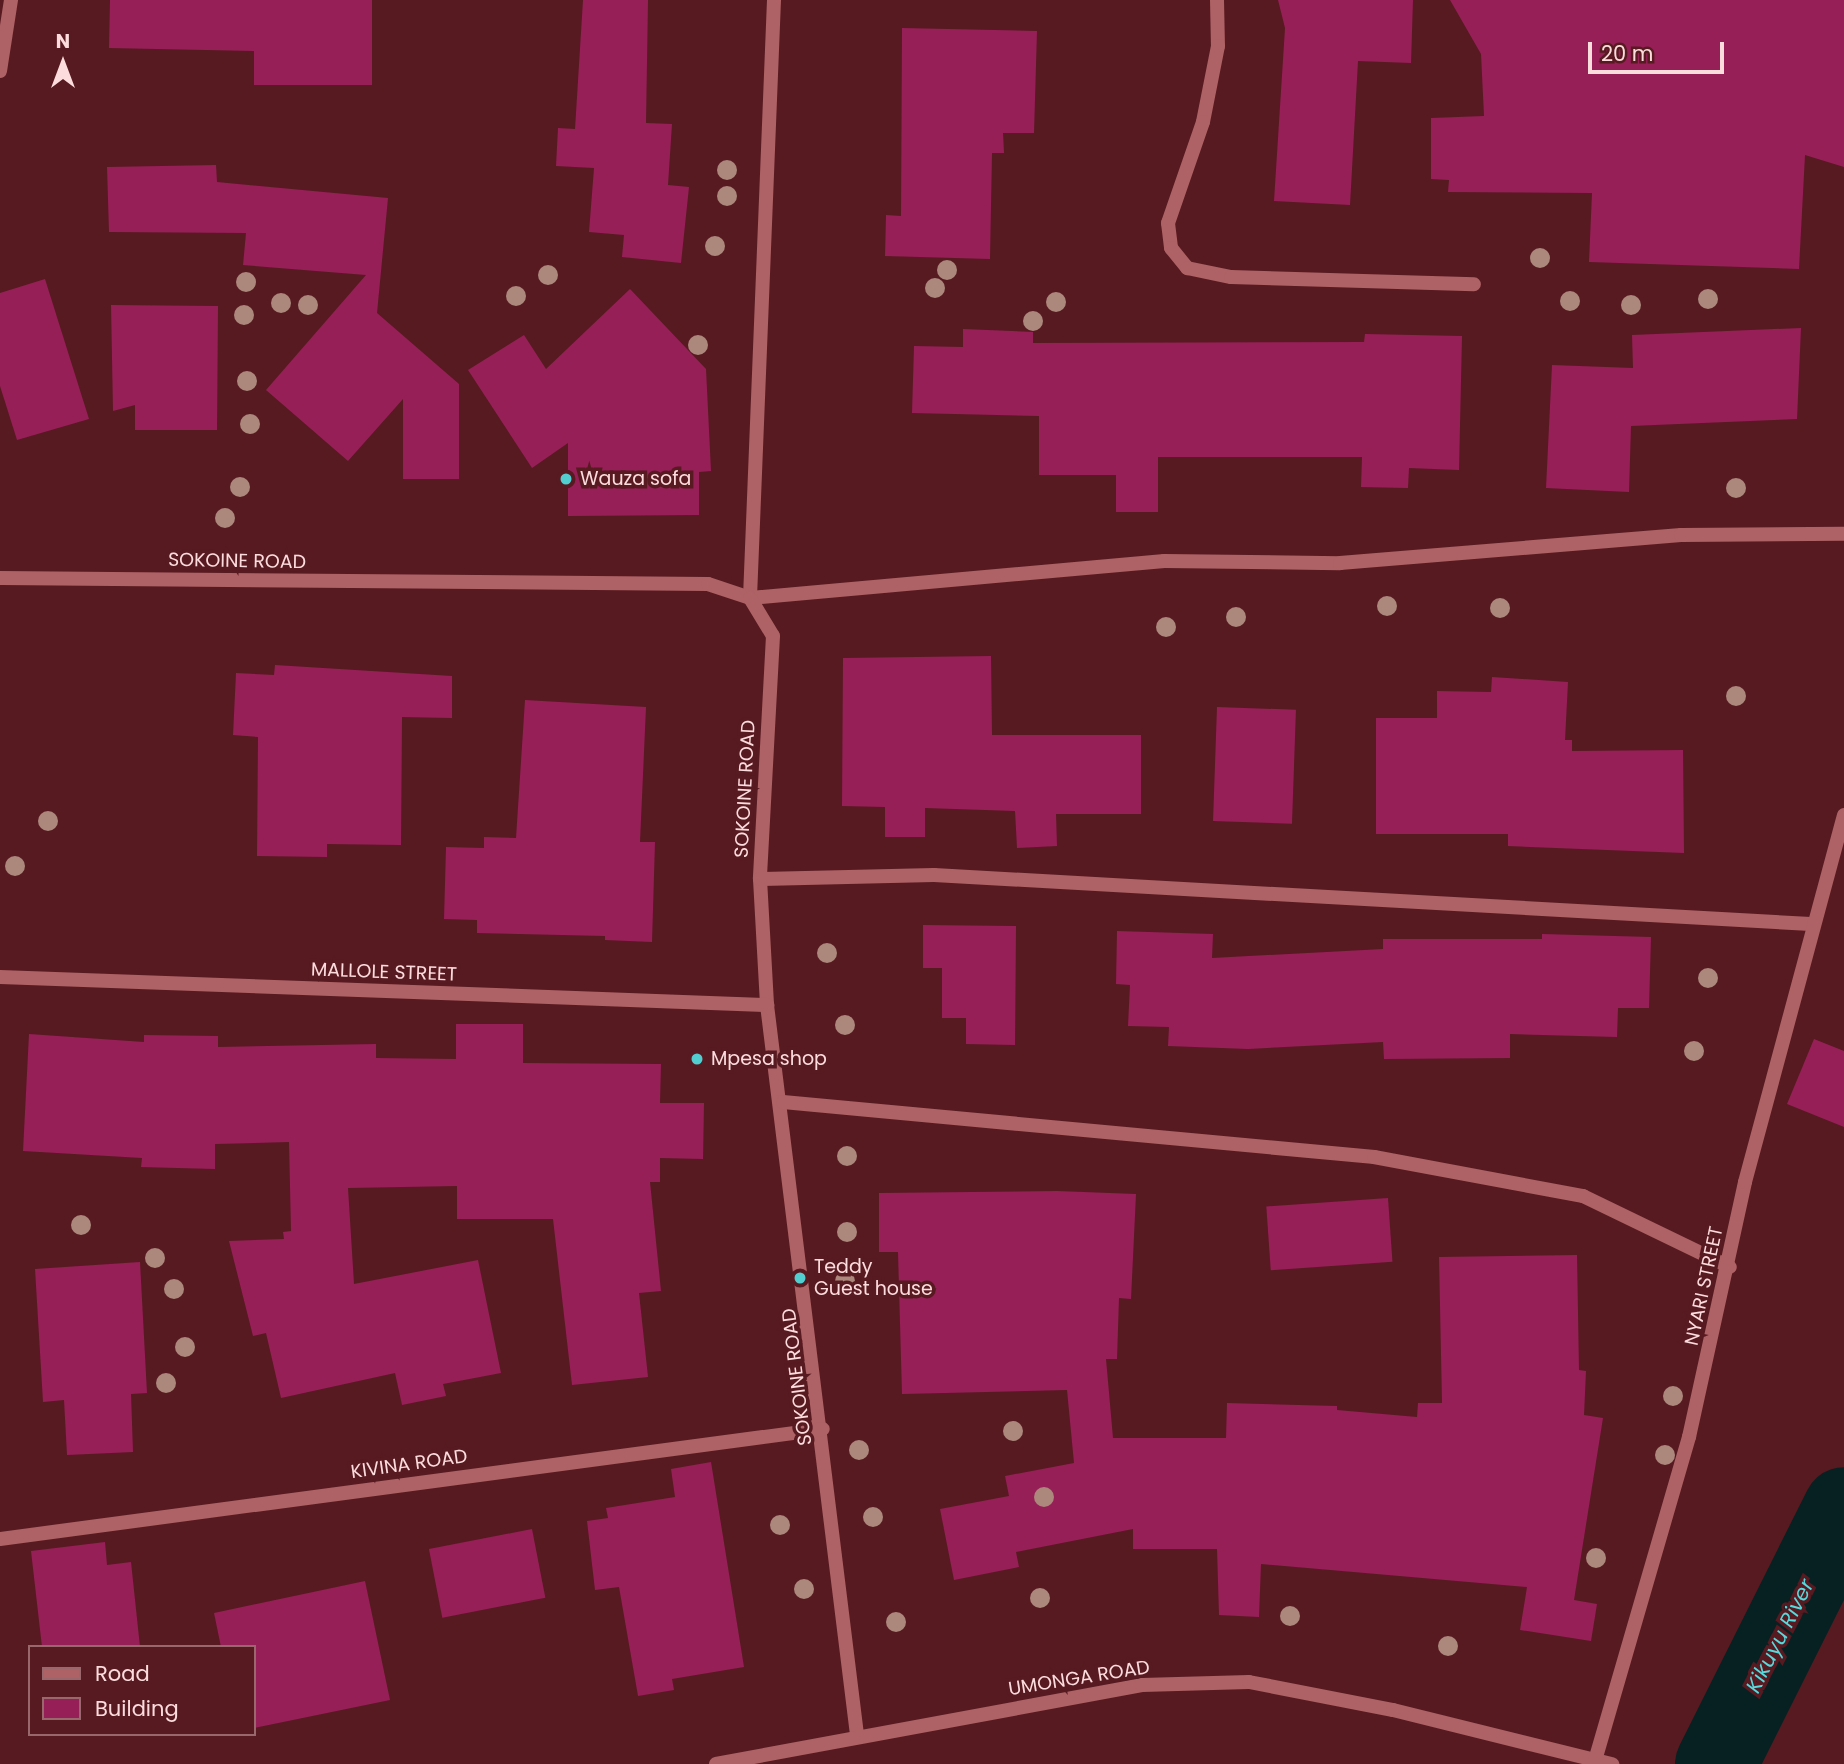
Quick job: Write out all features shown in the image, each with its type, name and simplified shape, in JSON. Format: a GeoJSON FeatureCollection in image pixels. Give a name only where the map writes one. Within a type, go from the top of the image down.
{"type":"FeatureCollection","features":[{"type":"Feature","properties":{"kind":"street"},"geometry":{"type":"LineString","coordinates":[[0,71],[10,0]]}},
{"type":"Feature","properties":{"kind":"street"},"geometry":{"type":"LineString","coordinates":[[774,0],[750,598],[1164,561],[1340,563],[1681,535],[1844,534]]}},
{"type":"Feature","properties":{"kind":"street"},"geometry":{"type":"LineString","coordinates":[[1217,0],[1218,46],[1203,122],[1168,223],[1171,248],[1187,268],[1231,277],[1474,284]]}},
{"type":"Feature","properties":{"kind":"street","name":"SOKOINE ROAD"},"geometry":{"type":"LineString","coordinates":[[0,578],[708,584],[750,598],[773,636],[760,879],[767,1005],[783,1101],[858,1735]]}},
{"type":"Feature","properties":{"kind":"street","name":"NYARI STREET"},"geometry":{"type":"LineString","coordinates":[[1595,1761],[1689,1437],[1730,1267],[1745,1182],[1811,924],[1844,815]]}},
{"type":"Feature","properties":{"kind":"street"},"geometry":{"type":"LineString","coordinates":[[760,879],[934,875],[1811,924]]}},
{"type":"Feature","properties":{"kind":"street","name":"MALLOLE STREET"},"geometry":{"type":"LineString","coordinates":[[0,977],[767,1005]]}},
{"type":"Feature","properties":{"kind":"street"},"geometry":{"type":"LineString","coordinates":[[783,1101],[1374,1157],[1583,1196],[1730,1267]]}},
{"type":"Feature","properties":{"kind":"street","name":"KIVINA ROAD"},"geometry":{"type":"LineString","coordinates":[[0,1539],[823,1429]]}},
{"type":"Feature","properties":{"kind":"street","name":"UMONGA ROAD"},"geometry":{"type":"LineString","coordinates":[[716,1764],[858,1735],[1142,1685],[1249,1682],[1393,1710],[1612,1764]]}},
{"type":"Feature","properties":{"kind":"building"},"geometry":{"type":"Polygon","coordinates":[[[110,0],[372,0],[372,85],[254,85],[254,51],[109,48],[110,0]]]}},
{"type":"Feature","properties":{"kind":"building"},"geometry":{"type":"Polygon","coordinates":[[[583,0],[648,0],[646,123],[672,124],[668,185],[689,187],[681,263],[622,257],[624,235],[589,232],[594,168],[556,166],[558,128],[575,129],[583,0]]]}},
{"type":"Feature","properties":{"kind":"building"},"geometry":{"type":"Polygon","coordinates":[[[1278,0],[1413,0],[1411,63],[1358,61],[1350,205],[1274,201],[1285,28],[1278,0]]]}},
{"type":"Feature","properties":{"kind":"building"},"geometry":{"type":"Polygon","coordinates":[[[1450,0],[1844,0],[1844,167],[1805,155],[1799,269],[1589,262],[1592,193],[1448,192],[1449,180],[1431,179],[1431,118],[1484,116],[1481,54],[1450,0]]]}},
{"type":"Feature","properties":{"kind":"building"},"geometry":{"type":"Polygon","coordinates":[[[902,28],[1037,31],[1034,133],[1003,133],[1004,153],[992,153],[990,259],[885,256],[886,215],[901,216],[902,28]]]}},
{"type":"Feature","properties":{"kind":"building"},"geometry":{"type":"Polygon","coordinates":[[[216,165],[217,182],[388,198],[377,313],[459,384],[459,479],[403,479],[403,399],[348,461],[266,390],[366,275],[243,265],[246,233],[109,232],[107,167],[216,165]]]}},
{"type":"Feature","properties":{"kind":"building"},"geometry":{"type":"Polygon","coordinates":[[[45,279],[89,419],[17,440],[0,386],[0,293],[45,279]]]}},
{"type":"Feature","properties":{"kind":"building"},"geometry":{"type":"Polygon","coordinates":[[[630,289],[706,369],[711,471],[699,472],[699,515],[568,516],[568,443],[532,468],[468,370],[524,335],[546,369],[630,289]]]}},
{"type":"Feature","properties":{"kind":"building"},"geometry":{"type":"Polygon","coordinates":[[[111,305],[218,306],[217,430],[135,430],[135,405],[113,411],[111,305]]]}},
{"type":"Feature","properties":{"kind":"building"},"geometry":{"type":"Polygon","coordinates":[[[1801,328],[1797,419],[1631,426],[1629,492],[1546,488],[1552,365],[1633,368],[1632,335],[1801,328]]]}},
{"type":"Feature","properties":{"kind":"building"},"geometry":{"type":"Polygon","coordinates":[[[963,329],[1033,332],[1033,343],[1364,342],[1365,334],[1462,336],[1459,470],[1409,468],[1408,488],[1361,487],[1362,457],[1158,457],[1158,512],[1116,512],[1116,475],[1039,475],[1039,416],[912,413],[914,346],[963,347],[963,329]]]}},
{"type":"Feature","properties":{"kind":"building"},"geometry":{"type":"Polygon","coordinates":[[[991,656],[992,735],[1141,735],[1141,814],[1056,814],[1057,846],[1017,848],[1015,811],[925,808],[925,837],[885,837],[885,807],[842,806],[843,658],[991,656]]]}},
{"type":"Feature","properties":{"kind":"building"},"geometry":{"type":"Polygon","coordinates":[[[275,665],[452,676],[452,718],[402,717],[401,845],[327,844],[327,857],[257,856],[258,737],[233,735],[236,673],[274,675],[275,665]]]}},
{"type":"Feature","properties":{"kind":"building"},"geometry":{"type":"Polygon","coordinates":[[[1492,677],[1568,682],[1565,740],[1572,740],[1572,751],[1683,750],[1684,853],[1508,846],[1508,834],[1376,834],[1376,718],[1437,718],[1437,691],[1491,692],[1492,677]]]}},
{"type":"Feature","properties":{"kind":"building"},"geometry":{"type":"Polygon","coordinates":[[[525,700],[646,707],[640,842],[655,842],[652,942],[605,940],[605,936],[477,933],[477,920],[444,919],[446,847],[484,848],[484,837],[516,838],[525,700]]]}},
{"type":"Feature","properties":{"kind":"building"},"geometry":{"type":"Polygon","coordinates":[[[1217,707],[1296,710],[1292,824],[1213,821],[1217,707]]]}},
{"type":"Feature","properties":{"kind":"building"},"geometry":{"type":"Polygon","coordinates":[[[923,925],[1016,926],[1015,1045],[966,1044],[966,1018],[942,1018],[942,968],[923,968],[923,925]]]}},
{"type":"Feature","properties":{"kind":"building"},"geometry":{"type":"Polygon","coordinates":[[[1117,931],[1213,934],[1212,958],[1383,949],[1383,939],[1542,939],[1542,934],[1651,937],[1649,1008],[1618,1008],[1617,1037],[1510,1034],[1510,1058],[1384,1059],[1383,1042],[1248,1049],[1168,1046],[1169,1027],[1128,1026],[1130,985],[1116,984],[1117,931]]]}},
{"type":"Feature","properties":{"kind":"building"},"geometry":{"type":"Polygon","coordinates":[[[456,1024],[523,1024],[523,1063],[661,1064],[660,1103],[704,1103],[703,1159],[660,1158],[660,1182],[650,1182],[661,1291],[639,1293],[648,1377],[572,1385],[553,1219],[457,1219],[457,1186],[348,1188],[354,1284],[478,1260],[501,1373],[443,1384],[446,1396],[402,1405],[395,1373],[281,1398],[266,1333],[253,1336],[229,1241],[284,1239],[283,1232],[291,1231],[289,1142],[215,1144],[215,1169],[141,1167],[142,1158],[23,1151],[29,1034],[144,1042],[144,1035],[218,1036],[218,1047],[376,1044],[376,1058],[456,1059],[456,1024]]]}},
{"type":"Feature","properties":{"kind":"building"},"geometry":{"type":"Polygon","coordinates":[[[1814,1039],[1844,1051],[1844,1127],[1787,1104],[1814,1039]]]}},
{"type":"Feature","properties":{"kind":"building"},"geometry":{"type":"Polygon","coordinates":[[[1057,1191],[1136,1194],[1131,1299],[1119,1298],[1117,1359],[1106,1359],[1113,1438],[1226,1438],[1227,1403],[1337,1406],[1337,1410],[1417,1417],[1418,1403],[1442,1403],[1439,1257],[1577,1255],[1579,1370],[1586,1371],[1584,1415],[1603,1418],[1574,1600],[1597,1604],[1591,1641],[1520,1630],[1527,1587],[1261,1564],[1259,1617],[1219,1615],[1217,1549],[1133,1549],[1133,1529],[1016,1552],[1019,1567],[954,1580],[940,1509],[1009,1496],[1005,1476],[1074,1463],[1067,1390],[902,1394],[898,1252],[879,1252],[879,1193],[1057,1191]]]}},
{"type":"Feature","properties":{"kind":"building"},"geometry":{"type":"Polygon","coordinates":[[[1388,1198],[1392,1262],[1271,1270],[1266,1207],[1388,1198]]]}},
{"type":"Feature","properties":{"kind":"building"},"geometry":{"type":"Polygon","coordinates":[[[140,1262],[147,1393],[131,1394],[133,1452],[67,1455],[64,1400],[43,1402],[35,1269],[140,1262]]]}},
{"type":"Feature","properties":{"kind":"building"},"geometry":{"type":"Polygon","coordinates":[[[711,1462],[744,1667],[672,1679],[674,1690],[638,1696],[619,1587],[595,1590],[587,1521],[608,1518],[606,1508],[675,1497],[671,1469],[711,1462]]]}},
{"type":"Feature","properties":{"kind":"building"},"geometry":{"type":"Polygon","coordinates":[[[532,1529],[545,1598],[442,1618],[429,1549],[532,1529]]]}},
{"type":"Feature","properties":{"kind":"building"},"geometry":{"type":"Polygon","coordinates":[[[105,1542],[107,1565],[131,1562],[140,1645],[42,1645],[31,1551],[105,1542]]]}},
{"type":"Feature","properties":{"kind":"building"},"geometry":{"type":"Polygon","coordinates":[[[365,1581],[390,1700],[256,1728],[256,1645],[221,1645],[214,1613],[365,1581]]]}},
{"type":"Feature","properties":{"kind":"waterway","name":"Kikuyu River"},"geometry":{"type":"LineString","coordinates":[[1716,1764],[1844,1508]]}},
{"type":"Feature","properties":{"kind":"place","name":"Wauza sofa"},"geometry":{"type":"Point","coordinates":[566,479]}},
{"type":"Feature","properties":{"kind":"place","name":"Mpesa shop"},"geometry":{"type":"Point","coordinates":[697,1059]}},
{"type":"Feature","properties":{"kind":"place","name":"Teddy Guest house"},"geometry":{"type":"Point","coordinates":[800,1278]}}]}
